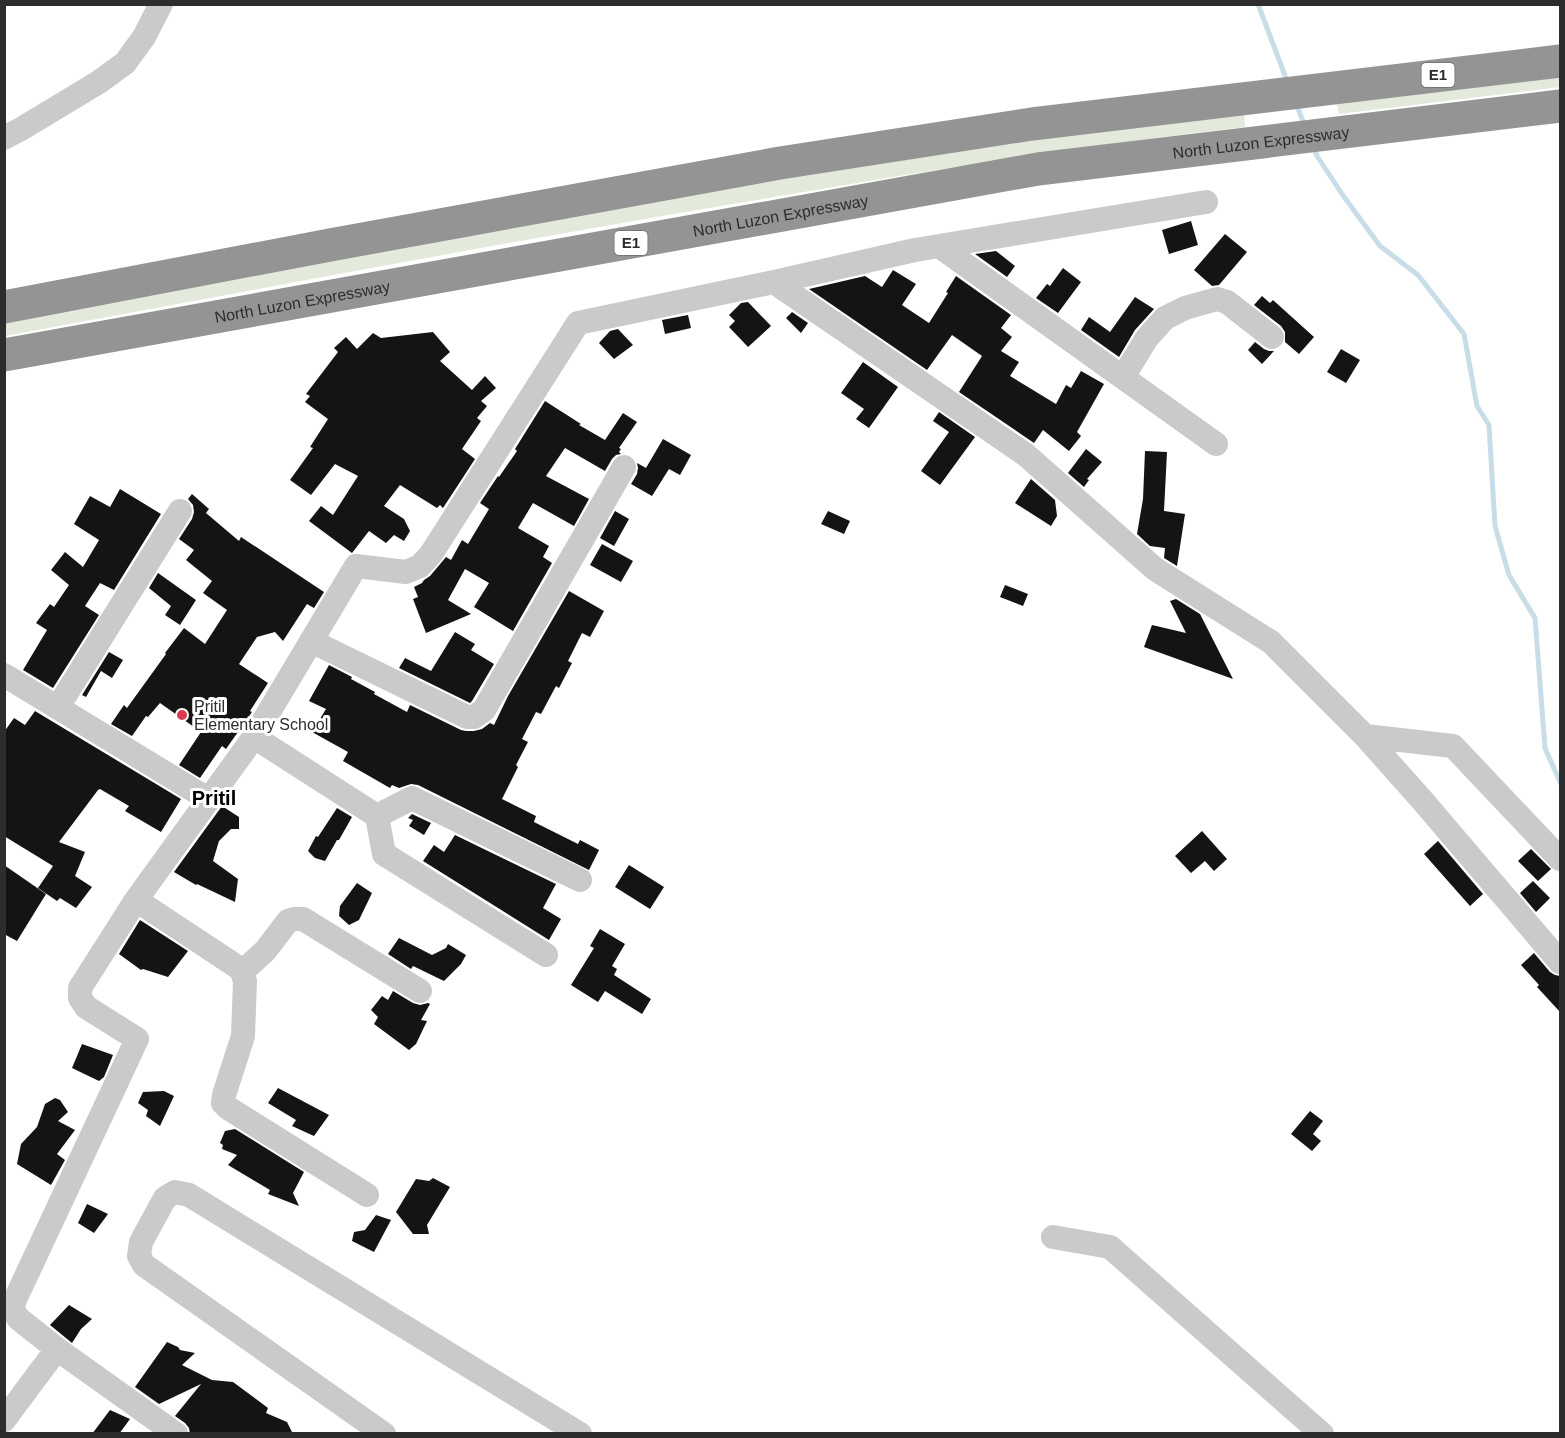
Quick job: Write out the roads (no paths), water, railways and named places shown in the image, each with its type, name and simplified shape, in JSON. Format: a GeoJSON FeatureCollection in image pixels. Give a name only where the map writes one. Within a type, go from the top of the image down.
{"type":"FeatureCollection","features":[{"type":"Feature","properties":{"kind":"highway","name":"E1"},"geometry":{"type":"LineString","coordinates":[[4,308],[330,245],[780,163],[1032,124],[1560,61]]}},
{"type":"Feature","properties":{"kind":"highway","name":"North Luzon Expressway"},"geometry":{"type":"LineString","coordinates":[[4,355],[1038,170],[1560,106]]}},
{"type":"Feature","properties":{"kind":"highway"},"geometry":{"type":"LineString","coordinates":[[1341,132],[1409,134],[1560,128]]}},
{"type":"Feature","properties":{"kind":"street"},"geometry":{"type":"LineString","coordinates":[[4,138],[99,82],[124,63],[144,37],[161,4]]}},
{"type":"Feature","properties":{"kind":"street"},"geometry":{"type":"LineString","coordinates":[[176,1434],[19,1319],[14,1312],[13,1304],[137,1039],[86,1007],[80,998],[80,988],[136,900],[254,737],[356,566],[406,572],[420,566],[431,554],[578,323],[915,250],[1206,202]]}},
{"type":"Feature","properties":{"kind":"street"},"geometry":{"type":"LineString","coordinates":[[939,246],[1216,444]]}},
{"type":"Feature","properties":{"kind":"street"},"geometry":{"type":"LineString","coordinates":[[774,282],[1026,455],[1155,569],[1271,642],[1365,736],[1560,962]]}},
{"type":"Feature","properties":{"kind":"street"},"geometry":{"type":"LineString","coordinates":[[1123,377],[1147,338],[1165,318],[1185,308],[1217,299],[1227,302],[1272,337]]}},
{"type":"Feature","properties":{"kind":"street"},"geometry":{"type":"LineString","coordinates":[[312,641],[467,717],[474,717],[484,710],[624,467]]}},
{"type":"Feature","properties":{"kind":"street"},"geometry":{"type":"LineString","coordinates":[[58,707],[180,511]]}},
{"type":"Feature","properties":{"kind":"street"},"geometry":{"type":"LineString","coordinates":[[7,682],[58,707],[208,799]]}},
{"type":"Feature","properties":{"kind":"street"},"geometry":{"type":"LineString","coordinates":[[1365,736],[1453,746],[1560,859]]}},
{"type":"Feature","properties":{"kind":"street"},"geometry":{"type":"LineString","coordinates":[[254,737],[377,816],[384,854],[546,955]]}},
{"type":"Feature","properties":{"kind":"street"},"geometry":{"type":"LineString","coordinates":[[377,816],[412,798],[580,880]]}},
{"type":"Feature","properties":{"kind":"street"},"geometry":{"type":"LineString","coordinates":[[136,900],[243,972],[245,981],[243,1036],[223,1103],[367,1195]]}},
{"type":"Feature","properties":{"kind":"street"},"geometry":{"type":"LineString","coordinates":[[243,972],[265,951],[288,921],[303,918],[420,991]]}},
{"type":"Feature","properties":{"kind":"street"},"geometry":{"type":"LineString","coordinates":[[384,1434],[144,1265],[139,1256],[141,1242],[165,1197],[175,1192],[189,1195],[580,1434]]}},
{"type":"Feature","properties":{"kind":"street"},"geometry":{"type":"LineString","coordinates":[[1053,1237],[1110,1247],[1322,1434]]}},
{"type":"Feature","properties":{"kind":"street"},"geometry":{"type":"LineString","coordinates":[[4,1420],[57,1349]]}},
{"type":"Feature","properties":{"kind":"waterway"},"geometry":{"type":"LineString","coordinates":[[1258,4],[1287,81]]}},
{"type":"Feature","properties":{"kind":"waterway"},"geometry":{"type":"LineString","coordinates":[[1296,104],[1305,126]]}},
{"type":"Feature","properties":{"kind":"waterway"},"geometry":{"type":"LineString","coordinates":[[1313,146],[1342,194],[1380,246],[1418,275],[1464,334],[1477,406],[1489,425],[1495,526],[1509,575],[1535,618],[1545,748],[1560,782]]}},
{"type":"Feature","properties":{"kind":"place","name":"Pritil Elementary School"},"geometry":{"type":"Point","coordinates":[182,715]}},
{"type":"Feature","properties":{"kind":"district","name":"Pritil"},"geometry":{"type":"Point","coordinates":[214,798]}}]}
